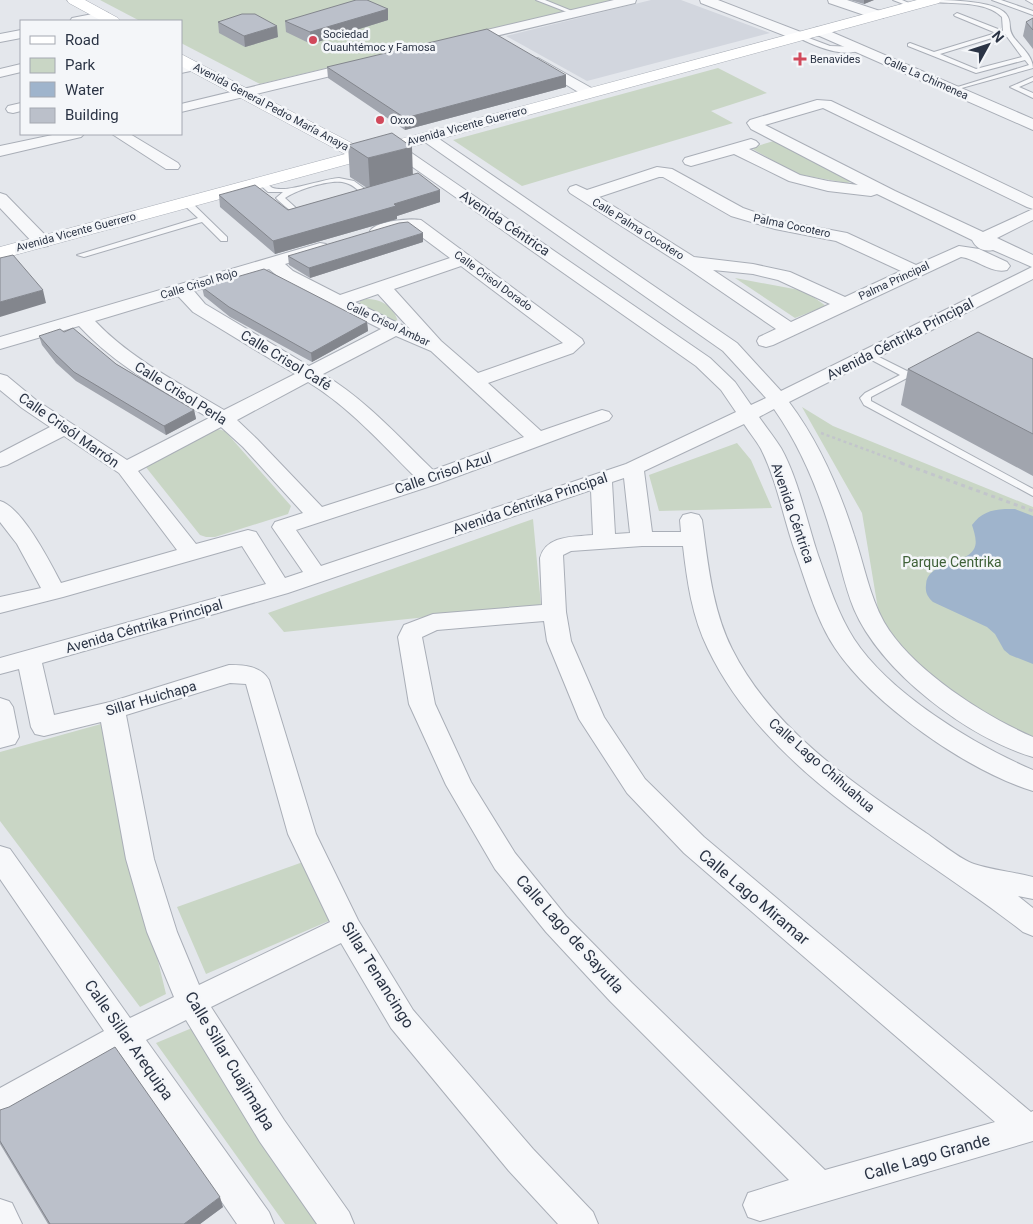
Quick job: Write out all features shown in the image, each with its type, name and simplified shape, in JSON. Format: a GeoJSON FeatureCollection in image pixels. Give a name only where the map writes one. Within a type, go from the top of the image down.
{"type":"FeatureCollection","features":[{"type":"Feature","properties":{"kind":"main road"},"geometry":{"type":"LineString","coordinates":[[74,0],[108,18]]}},
{"type":"Feature","properties":{"kind":"main road","name":"Avenida Vicente Guerrero"},"geometry":{"type":"LineString","coordinates":[[0,253],[934,0]]}},
{"type":"Feature","properties":{"kind":"main road","name":"Avenida General Pedro María Anaya"},"geometry":{"type":"LineString","coordinates":[[186,64],[361,155]]}},
{"type":"Feature","properties":{"kind":"street"},"geometry":{"type":"LineString","coordinates":[[452,43],[630,0]]}},
{"type":"Feature","properties":{"kind":"street"},"geometry":{"type":"LineString","coordinates":[[706,0],[801,37]]}},
{"type":"Feature","properties":{"kind":"street"},"geometry":{"type":"LineString","coordinates":[[834,0],[878,15]]}},
{"type":"Feature","properties":{"kind":"street"},"geometry":{"type":"LineString","coordinates":[[87,20],[108,18]]}},
{"type":"Feature","properties":{"kind":"street"},"geometry":{"type":"LineString","coordinates":[[838,27],[1033,112]]}},
{"type":"Feature","properties":{"kind":"street","name":"Calle La Chimenea"},"geometry":{"type":"LineString","coordinates":[[820,31],[1033,125]]}},
{"type":"Feature","properties":{"kind":"street"},"geometry":{"type":"LineString","coordinates":[[0,38],[20,34]]}},
{"type":"Feature","properties":{"kind":"street"},"geometry":{"type":"LineString","coordinates":[[489,34],[506,44]]}},
{"type":"Feature","properties":{"kind":"street"},"geometry":{"type":"LineString","coordinates":[[523,54],[590,93]]}},
{"type":"Feature","properties":{"kind":"street"},"geometry":{"type":"LineString","coordinates":[[182,108],[376,61]]}},
{"type":"Feature","properties":{"kind":"street"},"geometry":{"type":"LineString","coordinates":[[0,73],[20,68]]}},
{"type":"Feature","properties":{"kind":"street"},"geometry":{"type":"LineString","coordinates":[[982,239],[889,194],[756,126],[755,123],[817,104],[826,104],[1033,204]]}},
{"type":"Feature","properties":{"kind":"street"},"geometry":{"type":"LineString","coordinates":[[0,151],[72,135]]}},
{"type":"Feature","properties":{"kind":"street"},"geometry":{"type":"LineString","coordinates":[[122,135],[172,166]]}},
{"type":"Feature","properties":{"kind":"street"},"geometry":{"type":"LineString","coordinates":[[691,161],[736,150],[776,136]]}},
{"type":"Feature","properties":{"kind":"street","name":"Avenida Céntrica"},"geometry":{"type":"LineString","coordinates":[[427,137],[730,347],[758,375],[778,400],[804,439],[839,522],[870,616],[880,633],[905,664],[944,696],[988,727],[1033,748]]}},
{"type":"Feature","properties":{"kind":"street","name":"Avenida Céntrica"},"geometry":{"type":"LineString","coordinates":[[392,146],[432,177],[519,232],[645,320],[702,362],[728,386],[748,414],[774,458],[786,485],[810,564],[831,618],[845,644],[871,676],[905,706],[955,741],[1006,769],[1033,781]]}},
{"type":"Feature","properties":{"kind":"street"},"geometry":{"type":"LineString","coordinates":[[736,150],[794,178],[828,186],[889,194]]}},
{"type":"Feature","properties":{"kind":"street","name":"Palma Cocotero"},"geometry":{"type":"LineString","coordinates":[[579,192],[657,172],[666,172],[736,212],[775,224],[841,237],[916,271]]}},
{"type":"Feature","properties":{"kind":"street","name":"Calle Palma Cocotero"},"geometry":{"type":"LineString","coordinates":[[579,192],[690,262],[790,330]]}},
{"type":"Feature","properties":{"kind":"street"},"geometry":{"type":"LineString","coordinates":[[0,198],[42,242]]}},
{"type":"Feature","properties":{"kind":"street"},"geometry":{"type":"LineString","coordinates":[[982,239],[1033,214]]}},
{"type":"Feature","properties":{"kind":"street"},"geometry":{"type":"LineString","coordinates":[[519,232],[550,222]]}},
{"type":"Feature","properties":{"kind":"street","name":"Calle Crisol Dorado"},"geometry":{"type":"LineString","coordinates":[[362,236],[398,225],[415,224],[574,341],[574,345],[566,349],[475,381]]}},
{"type":"Feature","properties":{"kind":"street"},"geometry":{"type":"LineString","coordinates":[[982,239],[980,241],[983,244],[1031,269]]}},
{"type":"Feature","properties":{"kind":"street","name":"Calle Crisol Rojo"},"geometry":{"type":"LineString","coordinates":[[0,343],[335,244]]}},
{"type":"Feature","properties":{"kind":"street","name":"Palma Principal"},"geometry":{"type":"LineString","coordinates":[[766,341],[956,252],[965,251],[1031,269]]}},
{"type":"Feature","properties":{"kind":"street"},"geometry":{"type":"LineString","coordinates":[[339,302],[463,260]]}},
{"type":"Feature","properties":{"kind":"street","name":"Calle Crisol Ambar"},"geometry":{"type":"LineString","coordinates":[[272,262],[287,275],[339,302],[438,347],[538,439]]}},
{"type":"Feature","properties":{"kind":"street","name":"Calle Palma Cocotero"},"geometry":{"type":"LineString","coordinates":[[690,262],[769,272],[803,284],[844,304]]}},
{"type":"Feature","properties":{"kind":"street","name":"Avenida Céntrika Principal"},"geometry":{"type":"LineString","coordinates":[[0,666],[280,588],[633,468],[871,354],[1031,269]]}},
{"type":"Feature","properties":{"kind":"street"},"geometry":{"type":"LineString","coordinates":[[382,287],[438,347]]}},
{"type":"Feature","properties":{"kind":"street","name":"Calle Crisol Café"},"geometry":{"type":"LineString","coordinates":[[182,289],[199,308],[311,373],[334,389],[363,413],[429,479]]}},
{"type":"Feature","properties":{"kind":"street","name":"Calle Crisol Perla"},"geometry":{"type":"LineString","coordinates":[[82,318],[104,342],[132,363],[223,418],[250,443],[316,516]]}},
{"type":"Feature","properties":{"kind":"street"},"geometry":{"type":"LineString","coordinates":[[126,469],[395,329]]}},
{"type":"Feature","properties":{"kind":"street","name":"Calle Crisól Marrón"},"geometry":{"type":"LineString","coordinates":[[0,380],[28,404],[126,469],[191,553]]}},
{"type":"Feature","properties":{"kind":"street","name":"Calle Crisol Azul"},"geometry":{"type":"LineString","coordinates":[[316,575],[283,527],[429,479],[602,416]]}},
{"type":"Feature","properties":{"kind":"street"},"geometry":{"type":"LineString","coordinates":[[0,461],[64,428]]}},
{"type":"Feature","properties":{"kind":"street"},"geometry":{"type":"LineString","coordinates":[[633,468],[642,540]]}},
{"type":"Feature","properties":{"kind":"street"},"geometry":{"type":"LineString","coordinates":[[601,480],[604,541]]}},
{"type":"Feature","properties":{"kind":"street"},"geometry":{"type":"LineString","coordinates":[[0,508],[27,541],[55,592]]}},
{"type":"Feature","properties":{"kind":"street","name":"Calle Lago Miramar"},"geometry":{"type":"LineString","coordinates":[[692,530],[642,540],[566,544],[553,552],[551,558],[554,612],[559,640],[592,719],[636,786],[694,845],[1029,1127]]}},
{"type":"Feature","properties":{"kind":"street","name":"Calle Lago Chihuahua"},"geometry":{"type":"LineString","coordinates":[[692,530],[701,593],[711,626],[721,650],[763,715],[838,783],[892,824],[965,873],[1033,924]]}},
{"type":"Feature","properties":{"kind":"street"},"geometry":{"type":"LineString","coordinates":[[0,605],[55,592],[248,537],[280,588]]}},
{"type":"Feature","properties":{"kind":"street","name":"Calle Lago de Sayutla"},"geometry":{"type":"LineString","coordinates":[[554,612],[433,622],[413,631],[410,637],[422,704],[459,785],[505,861],[556,924],[621,992],[820,1188]]}},
{"type":"Feature","properties":{"kind":"street","name":"Sillar Huichapa"},"geometry":{"type":"LineString","coordinates":[[29,658],[44,727],[112,710],[229,674],[241,674],[257,680]]}},
{"type":"Feature","properties":{"kind":"street","name":"Sillar Tenancingo"},"geometry":{"type":"LineString","coordinates":[[257,680],[302,834],[347,928],[402,1018],[521,1160],[581,1224]]}},
{"type":"Feature","properties":{"kind":"street"},"geometry":{"type":"LineString","coordinates":[[0,707],[3,738]]}},
{"type":"Feature","properties":{"kind":"street","name":"Calle Sillar Cuajimalpa"},"geometry":{"type":"LineString","coordinates":[[112,710],[140,858],[162,932],[191,1002],[272,1131],[337,1224]]}},
{"type":"Feature","properties":{"kind":"street","name":"Calle Sillar Arequipa"},"geometry":{"type":"LineString","coordinates":[[0,857],[257,1224]]}},
{"type":"Feature","properties":{"kind":"street","name":"Calle Lago Chihuahua"},"geometry":{"type":"LineString","coordinates":[[965,873],[1033,888]]}},
{"type":"Feature","properties":{"kind":"street"},"geometry":{"type":"LineString","coordinates":[[0,1105],[125,1035],[347,928]]}},
{"type":"Feature","properties":{"kind":"street","name":"Calle Lago Grande"},"geometry":{"type":"LineString","coordinates":[[760,1206],[1029,1127]]}},
{"type":"Feature","properties":{"kind":"street"},"geometry":{"type":"LineString","coordinates":[[0,1215],[5,1224]]}},
{"type":"Feature","properties":{"kind":"lane"},"geometry":{"type":"LineString","coordinates":[[539,0],[574,14]]}},
{"type":"Feature","properties":{"kind":"lane"},"geometry":{"type":"LineString","coordinates":[[896,0],[913,6]]}},
{"type":"Feature","properties":{"kind":"lane"},"geometry":{"type":"LineString","coordinates":[[934,0],[979,4],[1010,16],[1031,13]]}},
{"type":"Feature","properties":{"kind":"lane"},"geometry":{"type":"LineString","coordinates":[[995,0],[1031,13]]}},
{"type":"Feature","properties":{"kind":"lane"},"geometry":{"type":"LineString","coordinates":[[1029,0],[1033,2]]}},
{"type":"Feature","properties":{"kind":"lane"},"geometry":{"type":"LineString","coordinates":[[953,90],[1033,66],[1004,33],[956,15]]}},
{"type":"Feature","properties":{"kind":"lane"},"geometry":{"type":"LineString","coordinates":[[1004,33],[1010,16]]}},
{"type":"Feature","properties":{"kind":"lane"},"geometry":{"type":"LineString","coordinates":[[934,54],[1004,33]]}},
{"type":"Feature","properties":{"kind":"lane"},"geometry":{"type":"LineString","coordinates":[[801,37],[836,51],[860,49]]}},
{"type":"Feature","properties":{"kind":"lane"},"geometry":{"type":"LineString","coordinates":[[910,44],[980,72],[1026,58]]}},
{"type":"Feature","properties":{"kind":"lane"},"geometry":{"type":"LineString","coordinates":[[1033,79],[1013,87],[1033,96]]}},
{"type":"Feature","properties":{"kind":"lane"},"geometry":{"type":"LineString","coordinates":[[319,209],[298,211],[281,200],[282,196],[295,190],[330,181],[343,180],[351,182],[369,195]]}},
{"type":"Feature","properties":{"kind":"lane"},"geometry":{"type":"LineString","coordinates":[[261,182],[275,191],[295,190]]}},
{"type":"Feature","properties":{"kind":"lane"},"geometry":{"type":"LineString","coordinates":[[186,202],[224,239]]}},
{"type":"Feature","properties":{"kind":"lane"},"geometry":{"type":"LineString","coordinates":[[81,255],[204,220]]}},
{"type":"Feature","properties":{"kind":"lane"},"geometry":{"type":"LineString","coordinates":[[871,354],[910,374]]}},
{"type":"Feature","properties":{"kind":"lane"},"geometry":{"type":"LineString","coordinates":[[927,365],[868,395],[866,398],[867,403],[1033,493]]}},
{"type":"Feature","properties":{"kind":"path"},"geometry":{"type":"LineString","coordinates":[[792,421],[1033,511]]}},
{"type":"Feature","properties":{"kind":"shaded area"},"geometry":{"type":"Polygon","coordinates":[[[651,0],[681,0],[770,33],[587,81],[506,36],[651,0]]]}},
{"type":"Feature","properties":{"kind":"green space","name":"Sociedad Cuauhtémoc y Famosa"},"geometry":{"type":"Polygon","coordinates":[[[100,0],[612,0],[260,84],[182,44],[182,20],[138,20],[100,0]]]}},
{"type":"Feature","properties":{"kind":"green space"},"geometry":{"type":"Polygon","coordinates":[[[718,68],[767,93],[711,111],[733,123],[522,186],[453,140],[718,68]]]}},
{"type":"Feature","properties":{"kind":"green space"},"geometry":{"type":"Polygon","coordinates":[[[777,140],[855,181],[847,183],[796,174],[751,148],[777,140]]]}},
{"type":"Feature","properties":{"kind":"green space"},"geometry":{"type":"Polygon","coordinates":[[[735,278],[805,291],[826,306],[795,318],[735,278]]]}},
{"type":"Feature","properties":{"kind":"green space"},"geometry":{"type":"Polygon","coordinates":[[[366,299],[377,300],[386,304],[396,316],[398,322],[395,323],[358,306],[360,301],[366,299]]]}},
{"type":"Feature","properties":{"kind":"green space","name":"Parque Centrika"},"geometry":{"type":"Polygon","coordinates":[[[802,407],[833,426],[1033,507],[1033,741],[988,724],[882,633],[862,513],[802,407]]]}},
{"type":"Feature","properties":{"kind":"green space"},"geometry":{"type":"Polygon","coordinates":[[[210,430],[225,431],[291,506],[288,514],[215,537],[200,535],[145,466],[210,430]]]}},
{"type":"Feature","properties":{"kind":"green space"},"geometry":{"type":"Polygon","coordinates":[[[737,443],[751,460],[772,508],[659,511],[649,475],[737,443]]]}},
{"type":"Feature","properties":{"kind":"green space"},"geometry":{"type":"Polygon","coordinates":[[[533,519],[541,605],[284,632],[268,613],[533,519]]]}},
{"type":"Feature","properties":{"kind":"green space"},"geometry":{"type":"Polygon","coordinates":[[[101,724],[166,994],[140,1007],[0,821],[0,752],[101,724]]]}},
{"type":"Feature","properties":{"kind":"green space"},"geometry":{"type":"Polygon","coordinates":[[[303,862],[331,920],[206,974],[177,907],[303,862]]]}},
{"type":"Feature","properties":{"kind":"green space"},"geometry":{"type":"Polygon","coordinates":[[[192,1028],[319,1224],[285,1224],[156,1043],[192,1028]]]}},
{"type":"Feature","properties":{"kind":"water"},"geometry":{"type":"Polygon","coordinates":[[[1015,509],[1033,516],[1033,664],[1010,655],[1004,650],[995,634],[987,627],[933,602],[928,597],[926,590],[928,577],[933,572],[962,558],[974,549],[976,540],[972,525],[975,521],[986,513],[1015,509]]]}},
{"type":"Feature","properties":{"kind":"building"},"geometry":{"type":"Polygon","coordinates":[[[356,0],[367,0],[388,9],[310,32],[285,21],[356,0]]]}},
{"type":"Feature","properties":{"kind":"building"},"geometry":{"type":"Polygon","coordinates":[[[242,14],[255,14],[277,26],[244,36],[218,22],[242,14]]]}},
{"type":"Feature","properties":{"kind":"building"},"geometry":{"type":"Polygon","coordinates":[[[1033,18],[1033,30],[1026,22],[1033,18]]]}},
{"type":"Feature","properties":{"kind":"building"},"geometry":{"type":"Polygon","coordinates":[[[487,29],[566,75],[405,118],[327,67],[487,29]]]}},
{"type":"Feature","properties":{"kind":"building"},"geometry":{"type":"Polygon","coordinates":[[[392,133],[412,147],[368,158],[348,145],[392,133]]]}},
{"type":"Feature","properties":{"kind":"building"},"geometry":{"type":"Polygon","coordinates":[[[418,173],[440,190],[394,204],[396,206],[273,241],[219,195],[255,185],[288,210],[418,173]]]}},
{"type":"Feature","properties":{"kind":"building"},"geometry":{"type":"Polygon","coordinates":[[[408,222],[423,233],[309,268],[288,256],[399,223],[408,222]]]}},
{"type":"Feature","properties":{"kind":"building"},"geometry":{"type":"Polygon","coordinates":[[[13,255],[43,290],[0,302],[0,258],[13,255]]]}},
{"type":"Feature","properties":{"kind":"building"},"geometry":{"type":"Polygon","coordinates":[[[264,269],[367,322],[311,353],[229,307],[202,287],[264,269]]]}},
{"type":"Feature","properties":{"kind":"building"},"geometry":{"type":"Polygon","coordinates":[[[73,328],[116,364],[194,410],[164,426],[74,372],[39,336],[60,329],[64,332],[73,328]]]}},
{"type":"Feature","properties":{"kind":"building"},"geometry":{"type":"Polygon","coordinates":[[[978,332],[1033,359],[1033,434],[908,369],[978,332]]]}},
{"type":"Feature","properties":{"kind":"building"},"geometry":{"type":"Polygon","coordinates":[[[115,1047],[220,1197],[184,1224],[50,1224],[0,1141],[0,1110],[9,1107],[115,1047]]]}},
{"type":"Feature","properties":{"kind":"place","name":"Sociedad Cuauhtémoc y Famosa"},"geometry":{"type":"Point","coordinates":[313,40]}},
{"type":"Feature","properties":{"kind":"place","name":"Benavides"},"geometry":{"type":"Point","coordinates":[800,59]}},
{"type":"Feature","properties":{"kind":"place","name":"Oxxo"},"geometry":{"type":"Point","coordinates":[380,120]}}]}
